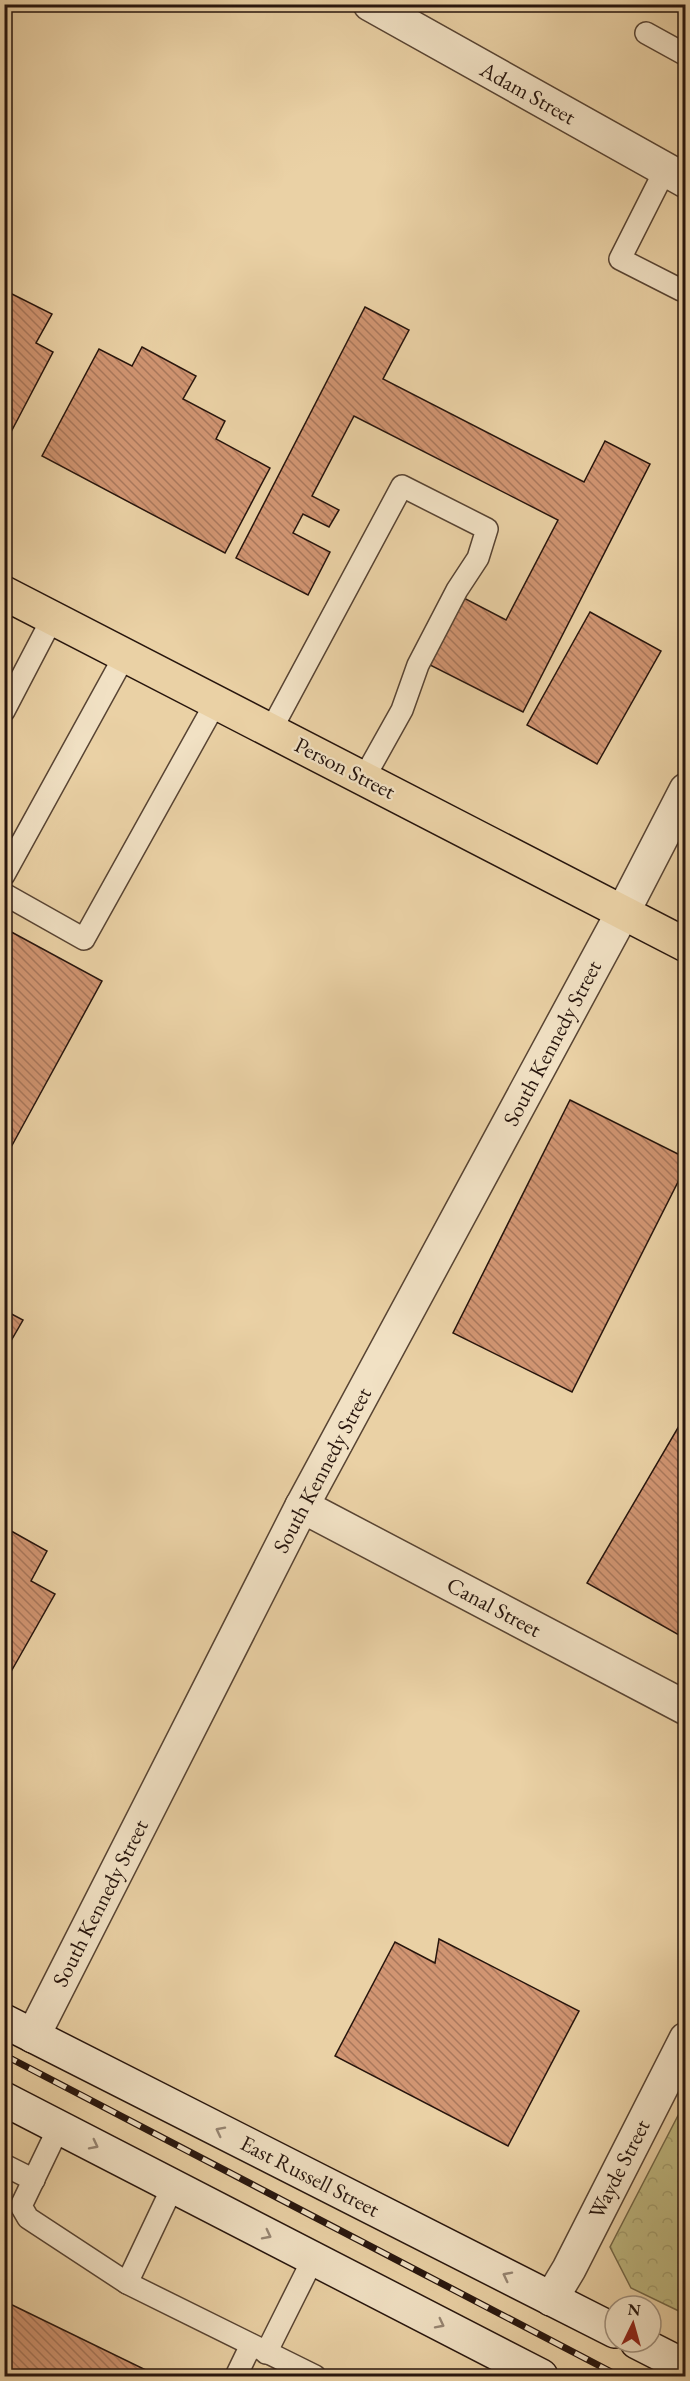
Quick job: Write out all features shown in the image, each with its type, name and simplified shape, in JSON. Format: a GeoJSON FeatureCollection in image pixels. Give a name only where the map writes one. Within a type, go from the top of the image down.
{"type":"FeatureCollection","features":[{"type":"Feature","properties":{"kind":"main road","name":"Person Street"},"geometry":{"type":"LineString","coordinates":[[4,593],[686,945]]}},
{"type":"Feature","properties":{"kind":"street","name":"Adam Street"},"geometry":{"type":"LineString","coordinates":[[370,4],[675,175]]}},
{"type":"Feature","properties":{"kind":"street","name":"South Kennedy Street"},"geometry":{"type":"LineString","coordinates":[[19,2028],[623,912],[686,790]]}},
{"type":"Feature","properties":{"kind":"street","name":"Canal Street"},"geometry":{"type":"LineString","coordinates":[[302,1506],[686,1708]]}},
{"type":"Feature","properties":{"kind":"street","name":"East Russell Street"},"geometry":{"type":"LineString","coordinates":[[19,2028],[603,2325]]}},
{"type":"Feature","properties":{"kind":"street","name":"Wayde Street"},"geometry":{"type":"LineString","coordinates":[[551,2298],[569,2269],[686,2039]]}},
{"type":"Feature","properties":{"kind":"street"},"geometry":{"type":"LineString","coordinates":[[4,2099],[541,2376]]}},
{"type":"Feature","properties":{"kind":"street"},"geometry":{"type":"LineString","coordinates":[[660,2354],[678,2363]]}},
{"type":"Feature","properties":{"kind":"lane"},"geometry":{"type":"LineString","coordinates":[[646,33],[686,55]]}},
{"type":"Feature","properties":{"kind":"lane"},"geometry":{"type":"LineString","coordinates":[[675,175],[620,259],[681,290]]}},
{"type":"Feature","properties":{"kind":"lane"},"geometry":{"type":"LineString","coordinates":[[271,730],[402,486],[487,529],[478,558],[457,590],[418,664],[402,710],[364,778]]}},
{"type":"Feature","properties":{"kind":"lane"},"geometry":{"type":"LineString","coordinates":[[4,711],[53,617]]}},
{"type":"Feature","properties":{"kind":"lane"},"geometry":{"type":"LineString","coordinates":[[4,875],[125,655]]}},
{"type":"Feature","properties":{"kind":"lane"},"geometry":{"type":"LineString","coordinates":[[4,894],[84,939],[216,702]]}},
{"type":"Feature","properties":{"kind":"lane"},"geometry":{"type":"LineString","coordinates":[[59,2127],[21,2206],[28,2218],[127,2283],[315,2376]]}},
{"type":"Feature","properties":{"kind":"lane"},"geometry":{"type":"LineString","coordinates":[[4,2165],[34,2180]]}},
{"type":"Feature","properties":{"kind":"lane"},"geometry":{"type":"LineString","coordinates":[[127,2283],[173,2186]]}},
{"type":"Feature","properties":{"kind":"lane"},"geometry":{"type":"LineString","coordinates":[[236,2376],[259,2349],[313,2259]]}},
{"type":"Feature","properties":{"kind":"green space"},"geometry":{"type":"Polygon","coordinates":[[[685,2102],[685,2314],[663,2303],[663,2294],[643,2294],[631,2288],[610,2247],[685,2102]]]}},
{"type":"Feature","properties":{"kind":"building"},"geometry":{"type":"Polygon","coordinates":[[[4,290],[52,314],[36,343],[53,352],[11,432],[4,428],[4,290]]]}},
{"type":"Feature","properties":{"kind":"building"},"geometry":{"type":"Polygon","coordinates":[[[365,307],[409,330],[383,379],[584,482],[605,441],[650,464],[523,712],[428,664],[462,597],[506,620],[558,520],[354,416],[312,496],[339,510],[329,527],[303,514],[293,533],[330,552],[308,595],[236,558],[365,307]]]}},
{"type":"Feature","properties":{"kind":"building"},"geometry":{"type":"Polygon","coordinates":[[[142,347],[196,376],[183,399],[225,421],[216,439],[270,468],[225,553],[42,456],[99,349],[132,366],[142,347]]]}},
{"type":"Feature","properties":{"kind":"building"},"geometry":{"type":"Polygon","coordinates":[[[590,612],[661,651],[597,764],[527,725],[590,612]]]}},
{"type":"Feature","properties":{"kind":"building"},"geometry":{"type":"Polygon","coordinates":[[[4,928],[102,981],[4,1160],[4,928]]]}},
{"type":"Feature","properties":{"kind":"building"},"geometry":{"type":"Polygon","coordinates":[[[570,1100],[686,1158],[686,1166],[572,1392],[453,1333],[570,1100]]]}},
{"type":"Feature","properties":{"kind":"building"},"geometry":{"type":"Polygon","coordinates":[[[4,1310],[23,1320],[4,1353],[4,1310]]]}},
{"type":"Feature","properties":{"kind":"building"},"geometry":{"type":"Polygon","coordinates":[[[686,1414],[686,1639],[587,1583],[686,1414]]]}},
{"type":"Feature","properties":{"kind":"building"},"geometry":{"type":"Polygon","coordinates":[[[4,1527],[47,1551],[31,1581],[55,1594],[4,1684],[4,1527]]]}},
{"type":"Feature","properties":{"kind":"building"},"geometry":{"type":"Polygon","coordinates":[[[439,1939],[579,2011],[508,2146],[335,2056],[395,1942],[435,1963],[439,1939]]]}},
{"type":"Feature","properties":{"kind":"building"},"geometry":{"type":"Polygon","coordinates":[[[4,2301],[150,2372],[147,2376],[4,2376],[4,2301]]]}},
{"type":"Feature","properties":{"kind":"railway"},"geometry":{"type":"LineString","coordinates":[[4,2055],[619,2376]]}}]}
